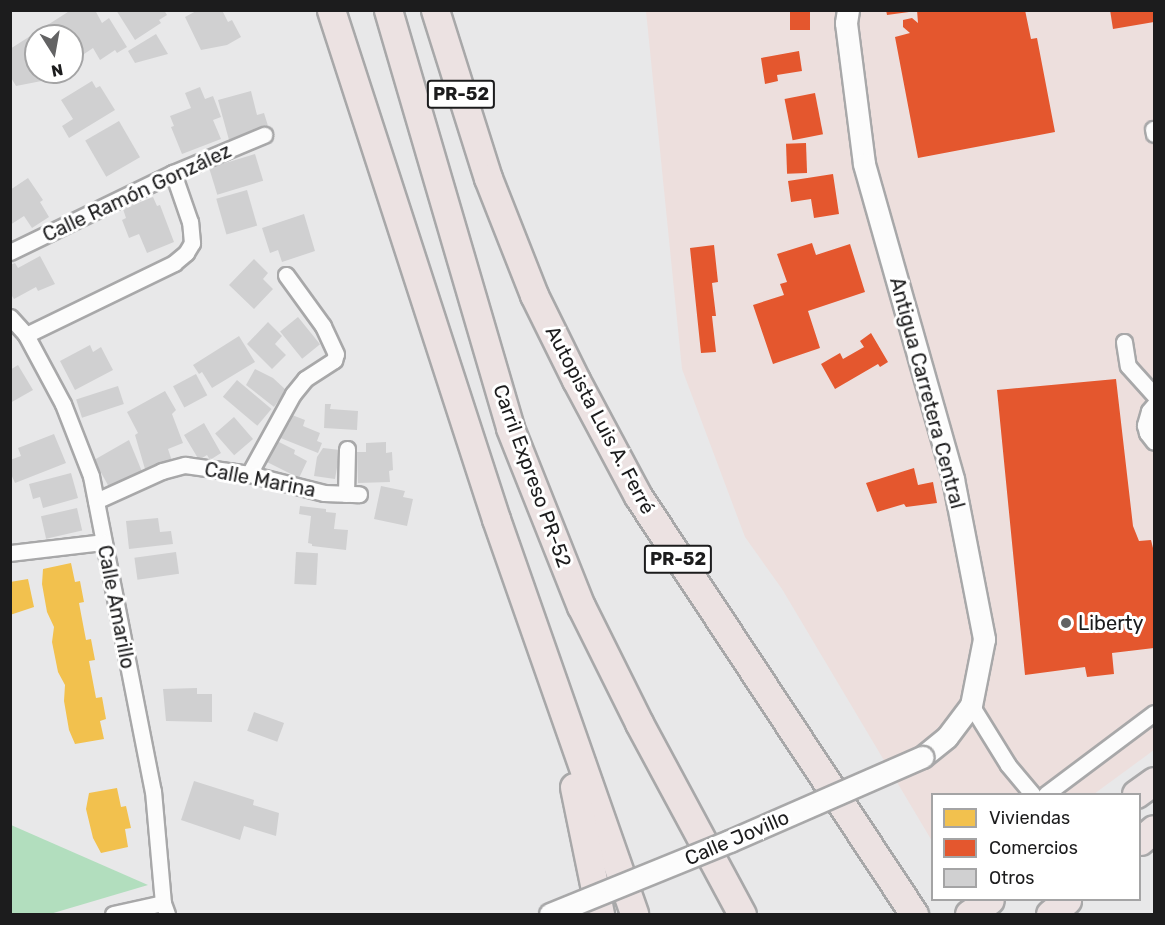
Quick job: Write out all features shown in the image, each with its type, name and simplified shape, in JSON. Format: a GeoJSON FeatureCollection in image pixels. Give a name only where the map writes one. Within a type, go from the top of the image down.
{"type":"FeatureCollection","features":[{"type":"Feature","properties":{"kind":"highway","name":"Carril Expreso PR-52"},"geometry":{"type":"LineString","coordinates":[[388,10],[510,428],[581,606],[639,723],[742,915]]}},
{"type":"Feature","properties":{"kind":"highway","name":"Autopista Luis A. Ferré"},"geometry":{"type":"LineString","coordinates":[[435,10],[488,178],[534,295],[576,380],[638,496],[914,915]]}},
{"type":"Feature","properties":{"kind":"highway"},"geometry":{"type":"LineString","coordinates":[[331,16],[496,519],[633,915]]}},
{"type":"Feature","properties":{"kind":"highway"},"geometry":{"type":"LineString","coordinates":[[553,682],[600,915]]}},
{"type":"Feature","properties":{"kind":"highway"},"geometry":{"type":"LineString","coordinates":[[1139,793],[1155,781]]}},
{"type":"Feature","properties":{"kind":"highway"},"geometry":{"type":"LineString","coordinates":[[854,827],[898,915]]}},
{"type":"Feature","properties":{"kind":"highway"},"geometry":{"type":"LineString","coordinates":[[1141,840],[1155,829]]}},
{"type":"Feature","properties":{"kind":"highway"},"geometry":{"type":"LineString","coordinates":[[1050,915],[1066,901]]}},
{"type":"Feature","properties":{"kind":"highway"},"geometry":{"type":"LineString","coordinates":[[969,915],[1003,904]]}},
{"type":"Feature","properties":{"kind":"street","name":"Antigua Carretera Central"},"geometry":{"type":"LineString","coordinates":[[848,10],[846,22],[864,164],[953,479],[984,639],[971,705],[947,737],[922,757]]}},
{"type":"Feature","properties":{"kind":"street","name":"Calle Ramón González"},"geometry":{"type":"LineString","coordinates":[[10,252],[173,173],[264,135]]}},
{"type":"Feature","properties":{"kind":"street"},"geometry":{"type":"LineString","coordinates":[[26,335],[174,263],[186,253],[192,243],[190,222],[173,173]]}},
{"type":"Feature","properties":{"kind":"street"},"geometry":{"type":"LineString","coordinates":[[249,474],[293,394],[304,379],[334,360],[336,354],[324,326],[286,275]]}},
{"type":"Feature","properties":{"kind":"street","name":"Calle Amarillo"},"geometry":{"type":"LineString","coordinates":[[10,317],[26,335],[63,404],[91,476],[153,791],[165,909]]}},
{"type":"Feature","properties":{"kind":"street"},"geometry":{"type":"LineString","coordinates":[[1124,342],[1128,366],[1155,395]]}},
{"type":"Feature","properties":{"kind":"street"},"geometry":{"type":"LineString","coordinates":[[1155,405],[1149,411],[1145,425],[1155,442]]}},
{"type":"Feature","properties":{"kind":"street","name":"Calle Marina"},"geometry":{"type":"LineString","coordinates":[[96,501],[162,471],[184,465],[249,474],[324,493],[352,494],[347,449]]}},
{"type":"Feature","properties":{"kind":"street"},"geometry":{"type":"LineString","coordinates":[[10,553],[103,542]]}},
{"type":"Feature","properties":{"kind":"street"},"geometry":{"type":"LineString","coordinates":[[971,705],[1008,765],[1030,793]]}},
{"type":"Feature","properties":{"kind":"street"},"geometry":{"type":"LineString","coordinates":[[1049,793],[1155,713]]}},
{"type":"Feature","properties":{"kind":"street","name":"Calle Jovillo"},"geometry":{"type":"LineString","coordinates":[[550,915],[730,842],[922,757]]}},
{"type":"Feature","properties":{"kind":"street"},"geometry":{"type":"LineString","coordinates":[[113,915],[165,909]]}},
{"type":"Feature","properties":{"kind":"shaded area"},"geometry":{"type":"Polygon","coordinates":[[[646,11],[1154,11],[1154,750],[1095,793],[931,793],[931,839],[782,589],[745,537],[682,369],[646,11]]]}},
{"type":"Feature","properties":{"kind":"green space"},"geometry":{"type":"Polygon","coordinates":[[[10,825],[148,885],[50,914],[11,914],[10,825]]]}},
{"type":"Feature","properties":{"kind":"building: Viviendas"},"geometry":{"type":"Polygon","coordinates":[[[71,563],[75,582],[80,581],[84,602],[79,603],[86,640],[91,639],[95,660],[89,661],[96,698],[102,697],[106,719],[100,721],[104,739],[75,744],[69,730],[64,701],[65,685],[58,672],[52,642],[54,627],[47,612],[42,584],[43,569],[71,563]]]}},
{"type":"Feature","properties":{"kind":"building: Viviendas"},"geometry":{"type":"Polygon","coordinates":[[[28,579],[34,607],[10,615],[10,582],[28,579]]]}},
{"type":"Feature","properties":{"kind":"building: Viviendas"},"geometry":{"type":"Polygon","coordinates":[[[117,788],[121,807],[126,806],[131,828],[125,829],[128,847],[101,853],[93,838],[86,809],[89,793],[117,788]]]}},
{"type":"Feature","properties":{"kind":"building: Comercios"},"geometry":{"type":"Polygon","coordinates":[[[790,10],[810,10],[810,30],[790,30],[790,10]]]}},
{"type":"Feature","properties":{"kind":"building: Comercios"},"geometry":{"type":"Polygon","coordinates":[[[886,10],[909,10],[909,12],[887,15],[886,10]]]}},
{"type":"Feature","properties":{"kind":"building: Comercios"},"geometry":{"type":"Polygon","coordinates":[[[917,10],[1025,10],[1031,39],[1037,38],[1055,132],[918,158],[895,37],[910,33],[903,27],[903,20],[912,18],[918,23],[917,10]]]}},
{"type":"Feature","properties":{"kind":"building: Comercios"},"geometry":{"type":"Polygon","coordinates":[[[1110,10],[1154,10],[1154,22],[1113,29],[1110,10]]]}},
{"type":"Feature","properties":{"kind":"building: Comercios"},"geometry":{"type":"Polygon","coordinates":[[[799,51],[802,71],[777,75],[778,81],[765,84],[761,58],[799,51]]]}},
{"type":"Feature","properties":{"kind":"building: Comercios"},"geometry":{"type":"Polygon","coordinates":[[[815,93],[823,134],[793,140],[785,99],[815,93]]]}},
{"type":"Feature","properties":{"kind":"building: Comercios"},"geometry":{"type":"Polygon","coordinates":[[[806,143],[807,173],[787,174],[786,144],[806,143]]]}},
{"type":"Feature","properties":{"kind":"building: Comercios"},"geometry":{"type":"Polygon","coordinates":[[[833,174],[839,214],[814,218],[811,199],[791,202],[788,181],[833,174]]]}},
{"type":"Feature","properties":{"kind":"building: Comercios"},"geometry":{"type":"Polygon","coordinates":[[[812,243],[816,255],[850,244],[865,292],[808,311],[820,348],[773,364],[753,305],[784,295],[780,284],[787,282],[777,254],[812,243]]]}},
{"type":"Feature","properties":{"kind":"building: Comercios"},"geometry":{"type":"Polygon","coordinates":[[[714,245],[718,282],[712,283],[716,316],[712,316],[716,352],[701,353],[690,248],[714,245]]]}},
{"type":"Feature","properties":{"kind":"building: Comercios"},"geometry":{"type":"Polygon","coordinates":[[[871,333],[888,362],[880,367],[878,364],[835,389],[821,364],[840,353],[843,359],[864,347],[860,341],[871,333]]]}},
{"type":"Feature","properties":{"kind":"building: Comercios"},"geometry":{"type":"Polygon","coordinates":[[[1116,379],[1133,526],[1139,541],[1151,540],[1154,552],[1154,648],[1112,653],[1114,674],[1087,677],[1085,667],[1025,675],[997,390],[1116,379]]]}},
{"type":"Feature","properties":{"kind":"building: Comercios"},"geometry":{"type":"Polygon","coordinates":[[[914,468],[918,485],[933,482],[937,503],[906,507],[904,504],[877,512],[866,483],[914,468]]]}},
{"type":"Feature","properties":{"kind":"building: Otros"},"geometry":{"type":"Polygon","coordinates":[[[71,10],[95,10],[102,23],[109,18],[127,47],[117,53],[115,50],[100,60],[93,48],[84,54],[84,24],[49,24],[71,10]]]}},
{"type":"Feature","properties":{"kind":"building: Otros"},"geometry":{"type":"Polygon","coordinates":[[[116,10],[164,10],[167,15],[159,20],[161,23],[135,40],[116,10]]]}},
{"type":"Feature","properties":{"kind":"building: Otros"},"geometry":{"type":"Polygon","coordinates":[[[198,10],[222,10],[228,22],[232,20],[241,37],[227,45],[201,50],[185,17],[198,10]]]}},
{"type":"Feature","properties":{"kind":"building: Otros"},"geometry":{"type":"Polygon","coordinates":[[[156,34],[168,54],[135,63],[128,51],[156,34]]]}},
{"type":"Feature","properties":{"kind":"building: Otros"},"geometry":{"type":"Polygon","coordinates":[[[24,40],[24,84],[26,84],[16,86],[10,76],[10,49],[24,40]]]}},
{"type":"Feature","properties":{"kind":"building: Otros"},"geometry":{"type":"Polygon","coordinates":[[[92,81],[96,88],[100,86],[115,110],[69,138],[62,126],[73,119],[61,100],[92,81]]]}},
{"type":"Feature","properties":{"kind":"building: Otros"},"geometry":{"type":"Polygon","coordinates":[[[200,87],[205,99],[213,96],[221,117],[213,120],[221,139],[182,154],[171,127],[174,126],[170,116],[191,108],[185,93],[200,87]]]}},
{"type":"Feature","properties":{"kind":"building: Otros"},"geometry":{"type":"Polygon","coordinates":[[[251,91],[257,115],[264,113],[269,129],[229,140],[218,100],[251,91]]]}},
{"type":"Feature","properties":{"kind":"building: Otros"},"geometry":{"type":"Polygon","coordinates":[[[119,121],[140,157],[106,177],[85,140],[119,121]]]}},
{"type":"Feature","properties":{"kind":"building: Otros"},"geometry":{"type":"Polygon","coordinates":[[[255,154],[263,181],[217,195],[209,168],[255,154]]]}},
{"type":"Feature","properties":{"kind":"building: Otros"},"geometry":{"type":"Polygon","coordinates":[[[28,178],[43,200],[40,202],[49,217],[32,228],[24,216],[10,225],[10,190],[28,178]]]}},
{"type":"Feature","properties":{"kind":"building: Otros"},"geometry":{"type":"Polygon","coordinates":[[[247,190],[257,226],[226,234],[216,199],[247,190]]]}},
{"type":"Feature","properties":{"kind":"building: Otros"},"geometry":{"type":"Polygon","coordinates":[[[153,197],[157,206],[160,205],[174,242],[147,253],[139,234],[129,238],[122,220],[126,218],[123,209],[153,197]]]}},
{"type":"Feature","properties":{"kind":"building: Otros"},"geometry":{"type":"Polygon","coordinates":[[[304,214],[315,251],[282,262],[278,250],[270,253],[262,228],[304,214]]]}},
{"type":"Feature","properties":{"kind":"building: Otros"},"geometry":{"type":"Polygon","coordinates":[[[40,256],[55,284],[38,291],[36,287],[14,299],[10,293],[10,265],[15,263],[18,268],[40,256]]]}},
{"type":"Feature","properties":{"kind":"building: Otros"},"geometry":{"type":"Polygon","coordinates":[[[254,259],[268,273],[263,279],[273,289],[254,309],[229,285],[254,259]]]}},
{"type":"Feature","properties":{"kind":"building: Otros"},"geometry":{"type":"Polygon","coordinates":[[[298,317],[320,344],[302,359],[280,331],[298,317]]]}},
{"type":"Feature","properties":{"kind":"building: Otros"},"geometry":{"type":"Polygon","coordinates":[[[268,322],[282,336],[275,344],[286,355],[272,369],[247,344],[268,322]]]}},
{"type":"Feature","properties":{"kind":"building: Otros"},"geometry":{"type":"Polygon","coordinates":[[[239,336],[255,362],[212,388],[202,372],[199,374],[193,365],[239,336]]]}},
{"type":"Feature","properties":{"kind":"building: Otros"},"geometry":{"type":"Polygon","coordinates":[[[90,345],[93,352],[101,347],[113,370],[75,390],[60,361],[90,345]]]}},
{"type":"Feature","properties":{"kind":"building: Otros"},"geometry":{"type":"Polygon","coordinates":[[[18,365],[33,390],[10,403],[10,370],[18,365]]]}},
{"type":"Feature","properties":{"kind":"building: Otros"},"geometry":{"type":"Polygon","coordinates":[[[255,369],[273,378],[286,390],[274,407],[246,385],[255,369]]]}},
{"type":"Feature","properties":{"kind":"building: Otros"},"geometry":{"type":"Polygon","coordinates":[[[196,374],[207,395],[184,407],[173,386],[196,374]]]}},
{"type":"Feature","properties":{"kind":"building: Otros"},"geometry":{"type":"Polygon","coordinates":[[[237,380],[271,409],[257,426],[223,397],[237,380]]]}},
{"type":"Feature","properties":{"kind":"building: Otros"},"geometry":{"type":"Polygon","coordinates":[[[118,386],[124,404],[82,418],[76,400],[118,386]]]}},
{"type":"Feature","properties":{"kind":"building: Otros"},"geometry":{"type":"Polygon","coordinates":[[[165,391],[176,410],[172,414],[183,443],[168,449],[172,461],[145,469],[135,435],[138,433],[127,412],[165,391]]]}},
{"type":"Feature","properties":{"kind":"building: Otros"},"geometry":{"type":"Polygon","coordinates":[[[325,404],[331,404],[330,409],[358,411],[357,430],[324,428],[325,404]]]}},
{"type":"Feature","properties":{"kind":"building: Otros"},"geometry":{"type":"Polygon","coordinates":[[[292,415],[305,420],[303,426],[320,433],[317,441],[322,443],[318,453],[278,437],[284,422],[289,424],[292,415]]]}},
{"type":"Feature","properties":{"kind":"building: Otros"},"geometry":{"type":"Polygon","coordinates":[[[234,417],[253,439],[234,455],[215,433],[234,417]]]}},
{"type":"Feature","properties":{"kind":"building: Otros"},"geometry":{"type":"Polygon","coordinates":[[[204,423],[221,453],[210,460],[207,455],[199,460],[184,435],[204,423]]]}},
{"type":"Feature","properties":{"kind":"building: Otros"},"geometry":{"type":"Polygon","coordinates":[[[54,434],[66,463],[15,483],[10,472],[10,460],[21,456],[18,448],[54,434]]]}},
{"type":"Feature","properties":{"kind":"building: Otros"},"geometry":{"type":"Polygon","coordinates":[[[129,440],[143,474],[109,487],[94,460],[129,440]]]}},
{"type":"Feature","properties":{"kind":"building: Otros"},"geometry":{"type":"Polygon","coordinates":[[[277,441],[295,450],[294,454],[307,461],[299,478],[267,462],[277,441]]]}},
{"type":"Feature","properties":{"kind":"building: Otros"},"geometry":{"type":"Polygon","coordinates":[[[386,442],[386,453],[392,452],[393,470],[389,471],[390,482],[358,483],[357,452],[366,452],[366,443],[386,442]]]}},
{"type":"Feature","properties":{"kind":"building: Otros"},"geometry":{"type":"Polygon","coordinates":[[[323,448],[340,450],[335,479],[314,476],[317,457],[323,448]]]}},
{"type":"Feature","properties":{"kind":"building: Otros"},"geometry":{"type":"Polygon","coordinates":[[[71,473],[78,498],[43,508],[40,497],[33,499],[29,484],[71,473]]]}},
{"type":"Feature","properties":{"kind":"building: Otros"},"geometry":{"type":"Polygon","coordinates":[[[381,486],[405,491],[403,497],[413,499],[407,526],[374,519],[381,486]]]}},
{"type":"Feature","properties":{"kind":"building: Otros"},"geometry":{"type":"Polygon","coordinates":[[[300,506],[326,509],[326,512],[336,513],[334,529],[348,530],[346,550],[312,546],[308,543],[311,516],[299,514],[300,506]]]}},
{"type":"Feature","properties":{"kind":"building: Otros"},"geometry":{"type":"Polygon","coordinates":[[[77,508],[82,530],[46,539],[41,516],[77,508]]]}},
{"type":"Feature","properties":{"kind":"building: Otros"},"geometry":{"type":"Polygon","coordinates":[[[158,518],[160,532],[171,531],[173,544],[129,549],[126,521],[158,518]]]}},
{"type":"Feature","properties":{"kind":"building: Otros"},"geometry":{"type":"Polygon","coordinates":[[[176,552],[179,574],[137,580],[134,558],[176,552]]]}},
{"type":"Feature","properties":{"kind":"building: Otros"},"geometry":{"type":"Polygon","coordinates":[[[296,552],[318,553],[316,585],[294,584],[296,552]]]}},
{"type":"Feature","properties":{"kind":"building: Otros"},"geometry":{"type":"Polygon","coordinates":[[[197,688],[197,694],[212,694],[212,722],[166,721],[163,689],[197,688]]]}},
{"type":"Feature","properties":{"kind":"building: Otros"},"geometry":{"type":"Polygon","coordinates":[[[254,712],[284,723],[277,742],[247,731],[254,712]]]}},
{"type":"Feature","properties":{"kind":"building: Otros"},"geometry":{"type":"Polygon","coordinates":[[[194,781],[254,800],[253,805],[279,813],[276,836],[244,826],[240,840],[181,820],[194,781]]]}},
{"type":"Feature","properties":{"kind":"place","name":"Liberty"},"geometry":{"type":"Point","coordinates":[1066,623]}}]}
